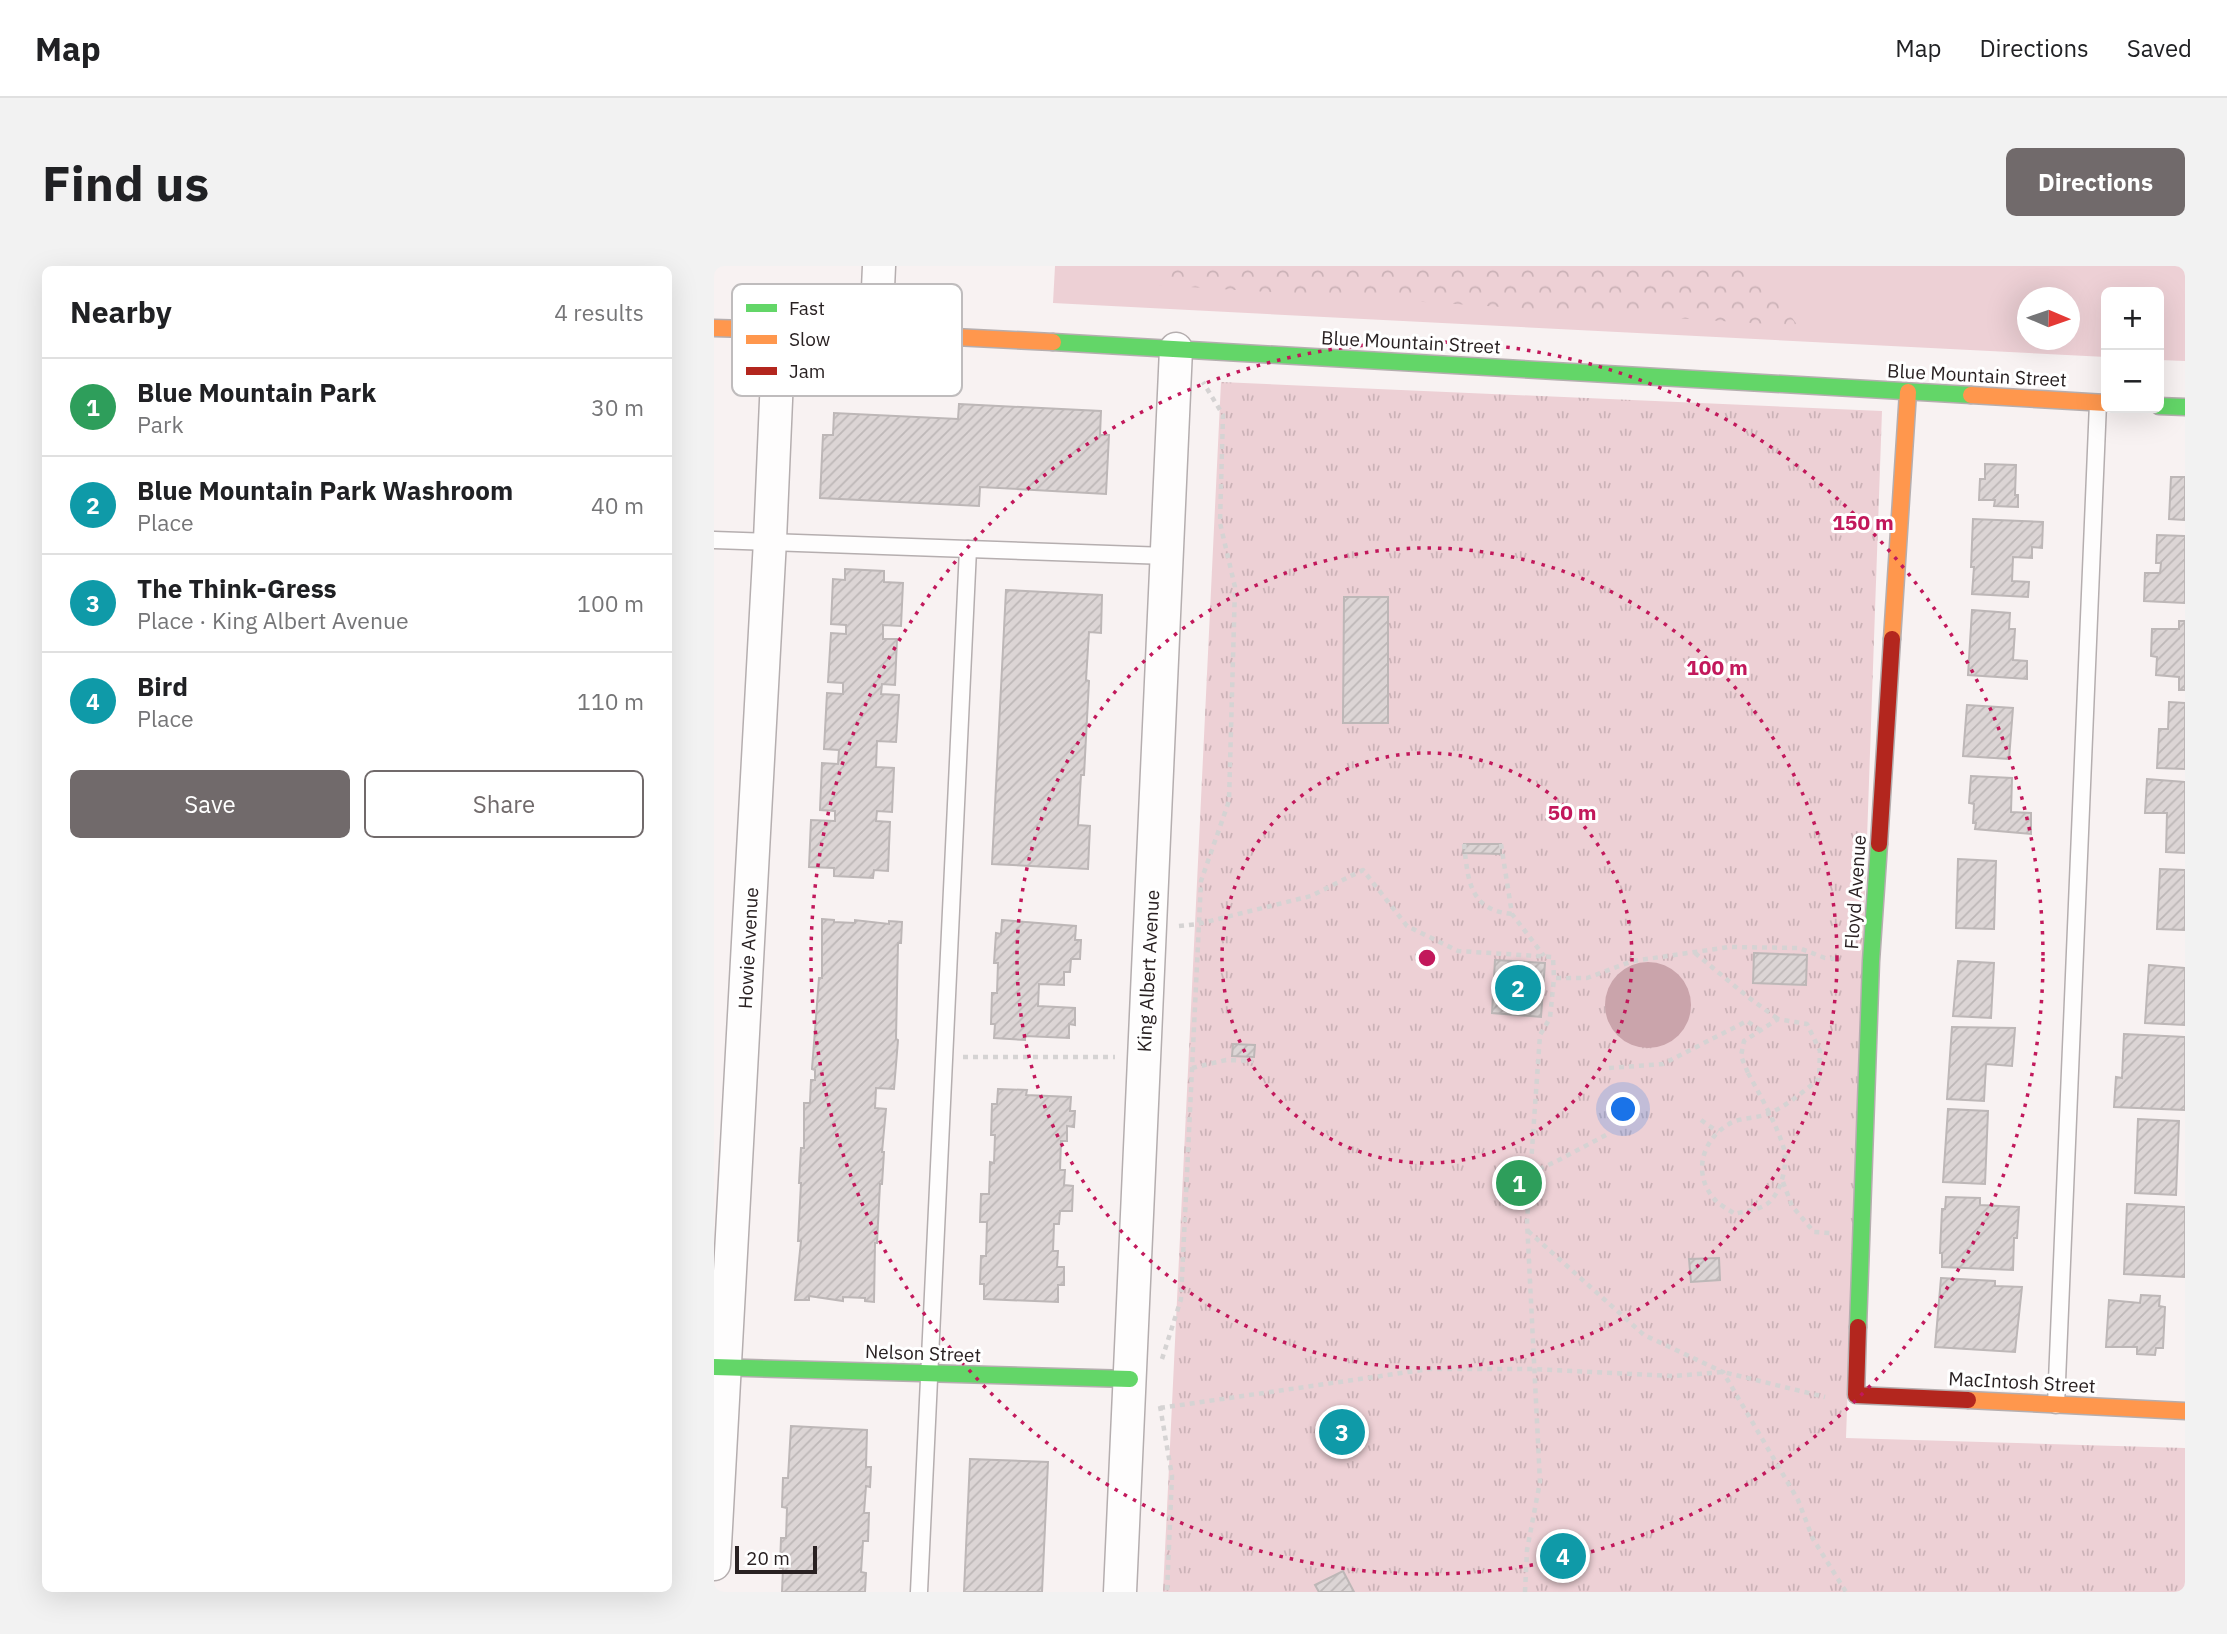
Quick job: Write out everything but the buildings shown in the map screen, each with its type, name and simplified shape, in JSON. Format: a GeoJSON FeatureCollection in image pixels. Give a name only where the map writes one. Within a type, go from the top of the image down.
{"type":"FeatureCollection","features":[{"type":"Feature","properties":{"kind":"street"},"geometry":{"type":"LineString","coordinates":[[878,284],[879,266]]}},
{"type":"Feature","properties":{"kind":"street","name":"Blue Mountain Street"},"geometry":{"type":"LineString","coordinates":[[714,328],[732,329]]}},
{"type":"Feature","properties":{"kind":"street","name":"Blue Mountain Street"},"geometry":{"type":"LineString","coordinates":[[962,338],[2101,403]]}},
{"type":"Feature","properties":{"kind":"street","name":"King Albert Avenue"},"geometry":{"type":"LineString","coordinates":[[1120,1592],[1176,349]]}},
{"type":"Feature","properties":{"kind":"street","name":"Floyd Avenue"},"geometry":{"type":"LineString","coordinates":[[1856,1395],[1871,961],[1908,392]]}},
{"type":"Feature","properties":{"kind":"street","name":"Howie Avenue"},"geometry":{"type":"LineString","coordinates":[[714,1564],[719,1367],[770,540],[776,396]]}},
{"type":"Feature","properties":{"kind":"street"},"geometry":{"type":"LineString","coordinates":[[2164,406],[2185,407]]}},
{"type":"Feature","properties":{"kind":"street","name":"Nelson Street"},"geometry":{"type":"LineString","coordinates":[[719,1367],[1130,1379]]}},
{"type":"Feature","properties":{"kind":"street","name":"MacIntosh Street"},"geometry":{"type":"LineString","coordinates":[[1856,1395],[2185,1410]]}},
{"type":"Feature","properties":{"kind":"lane"},"geometry":{"type":"LineString","coordinates":[[2056,1405],[2102,413]]}},
{"type":"Feature","properties":{"kind":"lane"},"geometry":{"type":"LineString","coordinates":[[714,540],[1167,556]]}},
{"type":"Feature","properties":{"kind":"lane"},"geometry":{"type":"LineString","coordinates":[[919,1592],[968,549]]}},
{"type":"Feature","properties":{"kind":"path"},"geometry":{"type":"LineString","coordinates":[[1161,1371],[1162,1359],[1181,1299],[1201,881],[1229,800],[1235,587],[1220,523],[1223,415],[1207,387],[1176,349]]}},
{"type":"Feature","properties":{"kind":"path"},"geometry":{"type":"LineString","coordinates":[[1464,844],[1468,880],[1479,902],[1501,913],[1513,914]]}},
{"type":"Feature","properties":{"kind":"path"},"geometry":{"type":"LineString","coordinates":[[1501,844],[1513,914],[1545,956]]}},
{"type":"Feature","properties":{"kind":"path"},"geometry":{"type":"LineString","coordinates":[[1150,929],[1198,925],[1311,896],[1363,870],[1407,926],[1458,951],[1553,957],[1550,1018],[1540,1035],[1527,1230],[1540,1482],[1527,1549],[1525,1592]]}},
{"type":"Feature","properties":{"kind":"path"},"geometry":{"type":"LineString","coordinates":[[1554,978],[1587,978],[1633,961],[1729,947],[1799,947],[1825,958],[1871,961]]}},
{"type":"Feature","properties":{"kind":"path"},"geometry":{"type":"LineString","coordinates":[[1695,953],[1748,998],[1778,1019],[1807,1024],[1820,1051],[1819,1079],[1768,1114],[1731,1122],[1712,1137],[1704,1155],[1701,1178],[1717,1202],[1735,1213],[1766,1205],[1782,1186],[1784,1150],[1768,1114],[1741,1056],[1744,1041],[1778,1019]]}},
{"type":"Feature","properties":{"kind":"path"},"geometry":{"type":"LineString","coordinates":[[1609,1068],[1662,1064],[1747,1021],[1760,1031]]}},
{"type":"Feature","properties":{"kind":"path"},"geometry":{"type":"LineString","coordinates":[[978,1057],[1121,1057]]}},
{"type":"Feature","properties":{"kind":"path"},"geometry":{"type":"LineString","coordinates":[[1192,1068],[1226,1060],[1253,1061]]}},
{"type":"Feature","properties":{"kind":"path"},"geometry":{"type":"LineString","coordinates":[[1701,1120],[1718,1132]]}},
{"type":"Feature","properties":{"kind":"path"},"geometry":{"type":"LineString","coordinates":[[1530,1173],[1606,1135]]}},
{"type":"Feature","properties":{"kind":"path"},"geometry":{"type":"LineString","coordinates":[[1782,1177],[1792,1206],[1814,1231],[1862,1235]]}},
{"type":"Feature","properties":{"kind":"path"},"geometry":{"type":"LineString","coordinates":[[1527,1230],[1644,1335],[1723,1372],[1821,1397],[1856,1395]]}},
{"type":"Feature","properties":{"kind":"path"},"geometry":{"type":"LineString","coordinates":[[1160,1408],[1429,1369],[1533,1369],[1673,1376],[1723,1372]]}},
{"type":"Feature","properties":{"kind":"path"},"geometry":{"type":"LineString","coordinates":[[1723,1372],[1798,1500],[1813,1539],[1846,1592]]}},
{"type":"Feature","properties":{"kind":"path"},"geometry":{"type":"LineString","coordinates":[[1160,1396],[1172,1476],[1167,1592]]}},
{"type":"Feature","properties":{"kind":"green space"},"geometry":{"type":"Polygon","coordinates":[[[1055,266],[2185,266],[2185,361],[2164,360],[2164,287],[2101,287],[2101,357],[1053,303],[1055,266]]]}},
{"type":"Feature","properties":{"kind":"green space"},"geometry":{"type":"Polygon","coordinates":[[[1158,266],[1754,266],[1798,326],[1157,285],[1158,266]]]}},
{"type":"Feature","properties":{"kind":"green space"},"geometry":{"type":"Polygon","coordinates":[[[1221,382],[1882,411],[1846,1438],[2185,1448],[2185,1592],[1163,1592],[1221,382]]]}},
{"type":"Feature","properties":{"kind":"shaded area"},"geometry":{"type":"Polygon","coordinates":[[[1648,962],[1672,969],[1684,981],[1691,1005],[1684,1029],[1672,1041],[1648,1048],[1624,1041],[1612,1029],[1605,1005],[1612,981],[1624,969],[1648,962]]]}},
{"type":"Feature","properties":{"kind":"traffic: fast"},"geometry":{"type":"LineString","coordinates":[[1053,342],[1971,395]]}},
{"type":"Feature","properties":{"kind":"traffic: fast"},"geometry":{"type":"LineString","coordinates":[[2164,406],[2185,407]]}},
{"type":"Feature","properties":{"kind":"traffic: fast"},"geometry":{"type":"LineString","coordinates":[[1858,1327],[1871,961],[1879,844]]}},
{"type":"Feature","properties":{"kind":"traffic: fast"},"geometry":{"type":"LineString","coordinates":[[714,1367],[1130,1379]]}},
{"type":"Feature","properties":{"kind":"traffic: slow"},"geometry":{"type":"LineString","coordinates":[[714,328],[732,329]]}},
{"type":"Feature","properties":{"kind":"traffic: slow"},"geometry":{"type":"LineString","coordinates":[[962,337],[1053,342]]}},
{"type":"Feature","properties":{"kind":"traffic: slow"},"geometry":{"type":"LineString","coordinates":[[1892,639],[1908,392]]}},
{"type":"Feature","properties":{"kind":"traffic: slow"},"geometry":{"type":"LineString","coordinates":[[1971,395],[2101,403]]}},
{"type":"Feature","properties":{"kind":"traffic: slow"},"geometry":{"type":"LineString","coordinates":[[1968,1400],[2185,1411]]}},
{"type":"Feature","properties":{"kind":"traffic: jam"},"geometry":{"type":"LineString","coordinates":[[1879,844],[1892,639]]}},
{"type":"Feature","properties":{"kind":"traffic: jam"},"geometry":{"type":"LineString","coordinates":[[1858,1327],[1856,1395],[1968,1400]]}},
{"type":"Feature","properties":{"kind":"place","name":"Blue Mountain Park Washroom"},"geometry":{"type":"Point","coordinates":[1518,988]}},
{"type":"Feature","properties":{"kind":"place","name":"Blue Mountain Park"},"geometry":{"type":"Point","coordinates":[1519,1183]}},
{"type":"Feature","properties":{"kind":"place","name":"The Think-Gress"},"geometry":{"type":"Point","coordinates":[1342,1432]}},
{"type":"Feature","properties":{"kind":"place","name":"Bird"},"geometry":{"type":"Point","coordinates":[1563,1556]}}]}
